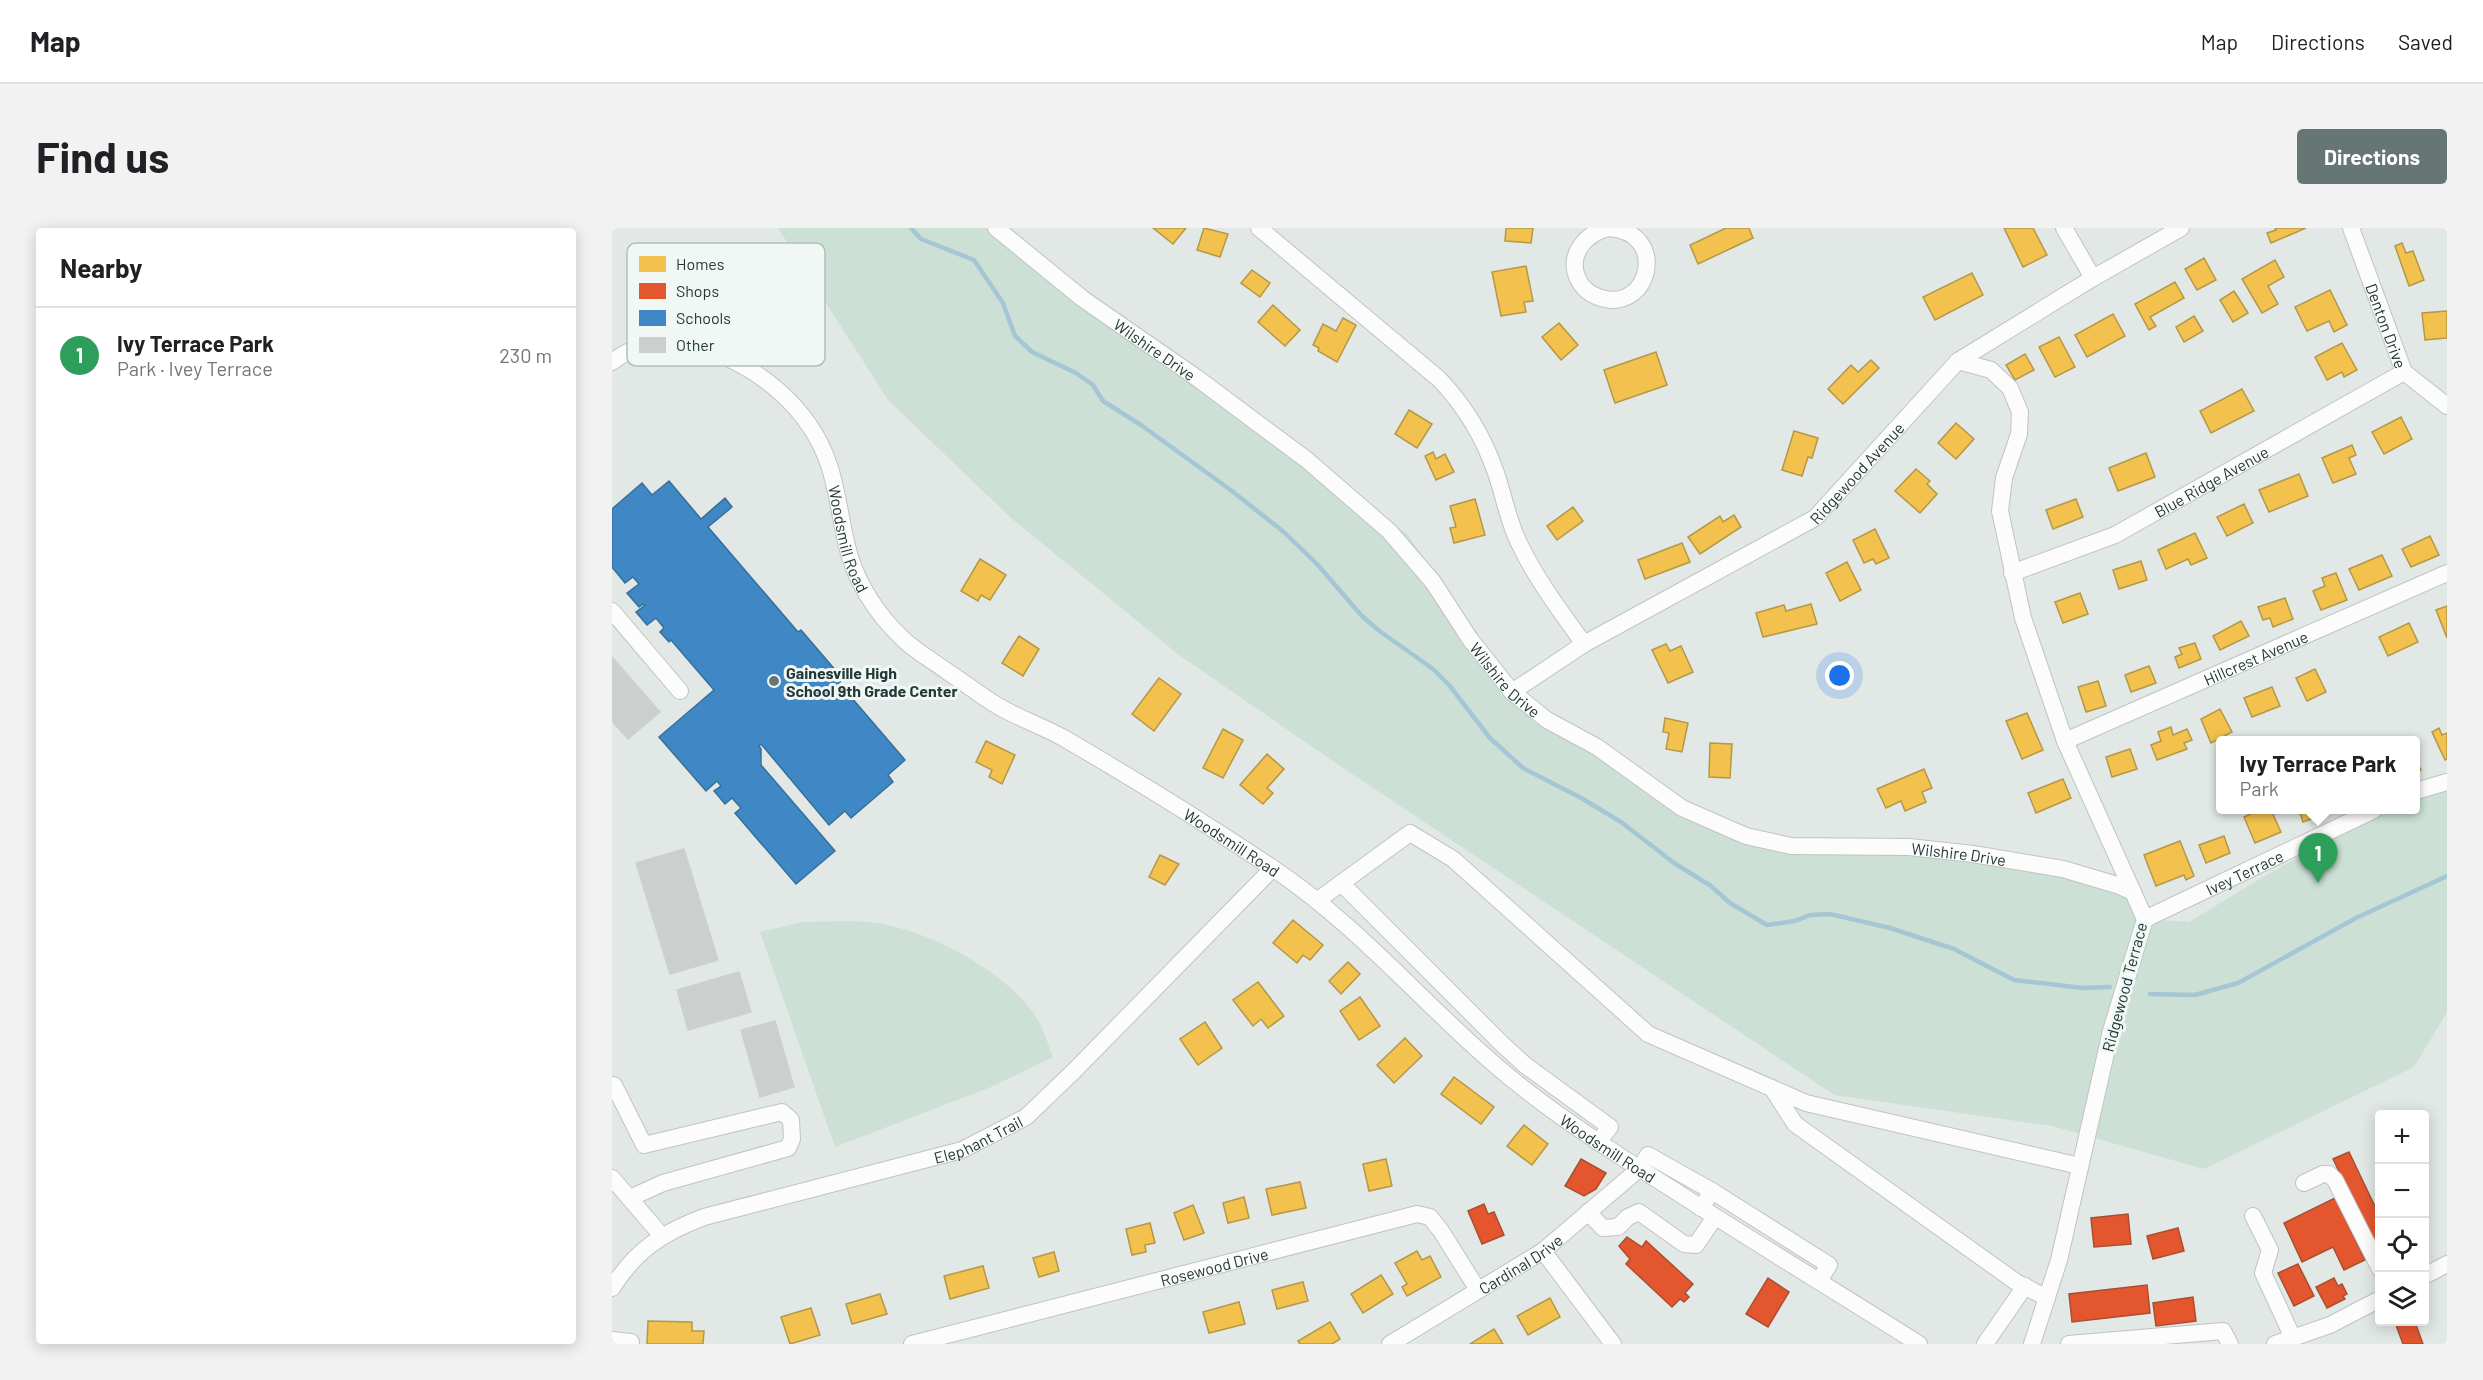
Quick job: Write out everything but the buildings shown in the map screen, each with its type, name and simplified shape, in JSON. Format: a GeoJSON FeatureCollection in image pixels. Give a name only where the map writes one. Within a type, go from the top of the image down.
{"type":"FeatureCollection","features":[{"type":"Feature","properties":{"kind":"street","name":"Wilshire Drive"},"geometry":{"type":"LineString","coordinates":[[996,228],[1083,299],[1197,378],[1307,460],[1389,531],[1433,582],[1470,639],[1512,692],[1547,720],[1597,747],[1682,808],[1746,836],[1791,846],[1909,847],[1973,854],[2063,869],[2133,892]]}},
{"type":"Feature","properties":{"kind":"street"},"geometry":{"type":"LineString","coordinates":[[1259,228],[1439,378],[1456,396],[1468,413],[1495,471],[1510,522],[1520,544],[1557,606],[1584,644]]}},
{"type":"Feature","properties":{"kind":"street"},"geometry":{"type":"LineString","coordinates":[[1608,228],[1620,228],[1631,233],[1646,253],[1647,271],[1639,288],[1630,296],[1618,300],[1606,300],[1594,296],[1585,289],[1575,268],[1580,246],[1587,237],[1608,228]]}},
{"type":"Feature","properties":{"kind":"street"},"geometry":{"type":"LineString","coordinates":[[2064,228],[2092,278]]}},
{"type":"Feature","properties":{"kind":"street","name":"Ridgewood Avenue"},"geometry":{"type":"LineString","coordinates":[[1512,692],[1584,644],[1815,518],[1958,361],[2092,278],[2181,228]]}},
{"type":"Feature","properties":{"kind":"street","name":"Denton Drive"},"geometry":{"type":"LineString","coordinates":[[2352,228],[2404,372],[2447,406]]}},
{"type":"Feature","properties":{"kind":"street","name":"Woodsmill Road"},"geometry":{"type":"LineString","coordinates":[[612,362],[627,353]]}},
{"type":"Feature","properties":{"kind":"street","name":"Ridgewood Terrace"},"geometry":{"type":"LineString","coordinates":[[1958,361],[1990,370],[2010,388],[2020,412],[2019,434],[2004,478],[2000,511],[2023,618],[2065,741],[2145,920],[2111,1031],[2059,1260],[2032,1344]]}},
{"type":"Feature","properties":{"kind":"street","name":"Woodsmill Road"},"geometry":{"type":"LineString","coordinates":[[742,366],[753,371],[785,396],[805,419],[822,445],[835,485],[851,561],[865,591],[900,637],[998,706],[1064,738],[1273,868],[1318,900],[1363,939],[1519,1085],[1598,1142],[1919,1344]]}},
{"type":"Feature","properties":{"kind":"street","name":"Blue Ridge Avenue"},"geometry":{"type":"LineString","coordinates":[[2012,573],[2115,535],[2404,372]]}},
{"type":"Feature","properties":{"kind":"street","name":"Hillcrest Avenue"},"geometry":{"type":"LineString","coordinates":[[2065,741],[2447,573]]}},
{"type":"Feature","properties":{"kind":"street"},"geometry":{"type":"LineString","coordinates":[[612,611],[680,691]]}},
{"type":"Feature","properties":{"kind":"street"},"geometry":{"type":"LineString","coordinates":[[2420,790],[2447,782]]}},
{"type":"Feature","properties":{"kind":"street","name":"Ivey Terrace"},"geometry":{"type":"LineString","coordinates":[[2145,920],[2366,814]]}},
{"type":"Feature","properties":{"kind":"street"},"geometry":{"type":"LineString","coordinates":[[1318,900],[1410,833],[1454,859],[1648,1034],[1806,1103],[2080,1166]]}},
{"type":"Feature","properties":{"kind":"street","name":"Elephant Trail"},"geometry":{"type":"LineString","coordinates":[[612,1288],[636,1257],[661,1235],[704,1217],[962,1150],[1026,1117],[1273,868]]}},
{"type":"Feature","properties":{"kind":"street"},"geometry":{"type":"LineString","coordinates":[[1341,883],[1525,1065],[1610,1127],[1598,1142]]}},
{"type":"Feature","properties":{"kind":"street"},"geometry":{"type":"LineString","coordinates":[[1486,1056],[1501,1043]]}},
{"type":"Feature","properties":{"kind":"street"},"geometry":{"type":"LineString","coordinates":[[614,1085],[644,1145],[782,1112],[791,1120],[792,1139],[788,1148],[663,1183],[630,1198]]}},
{"type":"Feature","properties":{"kind":"street"},"geometry":{"type":"LineString","coordinates":[[1772,1088],[1795,1124],[2025,1286],[2047,1298]]}},
{"type":"Feature","properties":{"kind":"street"},"geometry":{"type":"LineString","coordinates":[[1639,1168],[1648,1155],[1712,1191],[1829,1265],[1819,1281]]}},
{"type":"Feature","properties":{"kind":"street","name":"Cardinal Drive"},"geometry":{"type":"LineString","coordinates":[[1390,1344],[1544,1251],[1639,1168]]}},
{"type":"Feature","properties":{"kind":"street"},"geometry":{"type":"LineString","coordinates":[[2304,1183],[2323,1174],[2329,1174],[2335,1180],[2375,1261]]}},
{"type":"Feature","properties":{"kind":"street"},"geometry":{"type":"LineString","coordinates":[[612,1178],[661,1235]]}},
{"type":"Feature","properties":{"kind":"street"},"geometry":{"type":"LineString","coordinates":[[1588,1212],[1603,1228],[1618,1227],[1629,1217],[1640,1212],[1684,1244],[1696,1245],[1708,1212],[1712,1191]]}},
{"type":"Feature","properties":{"kind":"street","name":"Rosewood Drive"},"geometry":{"type":"LineString","coordinates":[[912,1344],[1417,1214],[1430,1217],[1478,1290]]}},
{"type":"Feature","properties":{"kind":"street"},"geometry":{"type":"LineString","coordinates":[[2253,1216],[2270,1250],[2263,1273],[2293,1338]]}},
{"type":"Feature","properties":{"kind":"street"},"geometry":{"type":"LineString","coordinates":[[1544,1251],[1613,1344]]}},
{"type":"Feature","properties":{"kind":"street"},"geometry":{"type":"LineString","coordinates":[[2429,1273],[2447,1264]]}},
{"type":"Feature","properties":{"kind":"street"},"geometry":{"type":"LineString","coordinates":[[1985,1344],[2025,1286]]}},
{"type":"Feature","properties":{"kind":"street"},"geometry":{"type":"LineString","coordinates":[[2275,1344],[2330,1325],[2375,1301]]}},
{"type":"Feature","properties":{"kind":"street"},"geometry":{"type":"LineString","coordinates":[[2069,1344],[2223,1331],[2230,1344]]}},
{"type":"Feature","properties":{"kind":"street"},"geometry":{"type":"LineString","coordinates":[[612,1340],[631,1342],[631,1344]]}},
{"type":"Feature","properties":{"kind":"green space"},"geometry":{"type":"Polygon","coordinates":[[[778,228],[1006,228],[1107,318],[1357,496],[1408,535],[1506,683],[1601,754],[1748,840],[1909,847],[2117,885],[2145,919],[2189,922],[2268,874],[2377,814],[2420,814],[2420,791],[2447,782],[2447,1012],[2414,1067],[2204,1169],[2052,1126],[1834,1095],[1340,766],[1179,655],[1011,518],[888,400],[825,301],[825,243],[788,243],[778,228]]]}},
{"type":"Feature","properties":{"kind":"green space"},"geometry":{"type":"Polygon","coordinates":[[[860,921],[890,926],[914,933],[964,955],[1008,986],[1026,1004],[1039,1022],[1053,1057],[991,1087],[835,1147],[760,932],[803,922],[860,921]]]}},
{"type":"Feature","properties":{"kind":"waterway"},"geometry":{"type":"LineString","coordinates":[[911,228],[921,239],[974,260],[1003,303],[1015,336],[1032,352],[1076,373],[1093,385],[1103,401],[1141,425],[1232,491],[1285,533],[1317,564],[1361,615],[1378,630],[1433,669],[1449,685],[1490,738],[1523,768],[1583,799],[1621,822],[1674,863],[1711,886],[1730,903],[1767,925],[1795,921],[1810,915],[1830,914],[1890,928],[1954,949],[2014,980],[2083,988],[2110,987]]}},
{"type":"Feature","properties":{"kind":"waterway"},"geometry":{"type":"LineString","coordinates":[[2150,994],[2195,995],[2238,983],[2356,918],[2447,876]]}},
{"type":"Feature","properties":{"kind":"place","name":"Gainesville High School 9th Grade Center"},"geometry":{"type":"Point","coordinates":[774,681]}},
{"type":"Feature","properties":{"kind":"place","name":"Ivy Terrace Park"},"geometry":{"type":"Point","coordinates":[2318,883]}}]}
